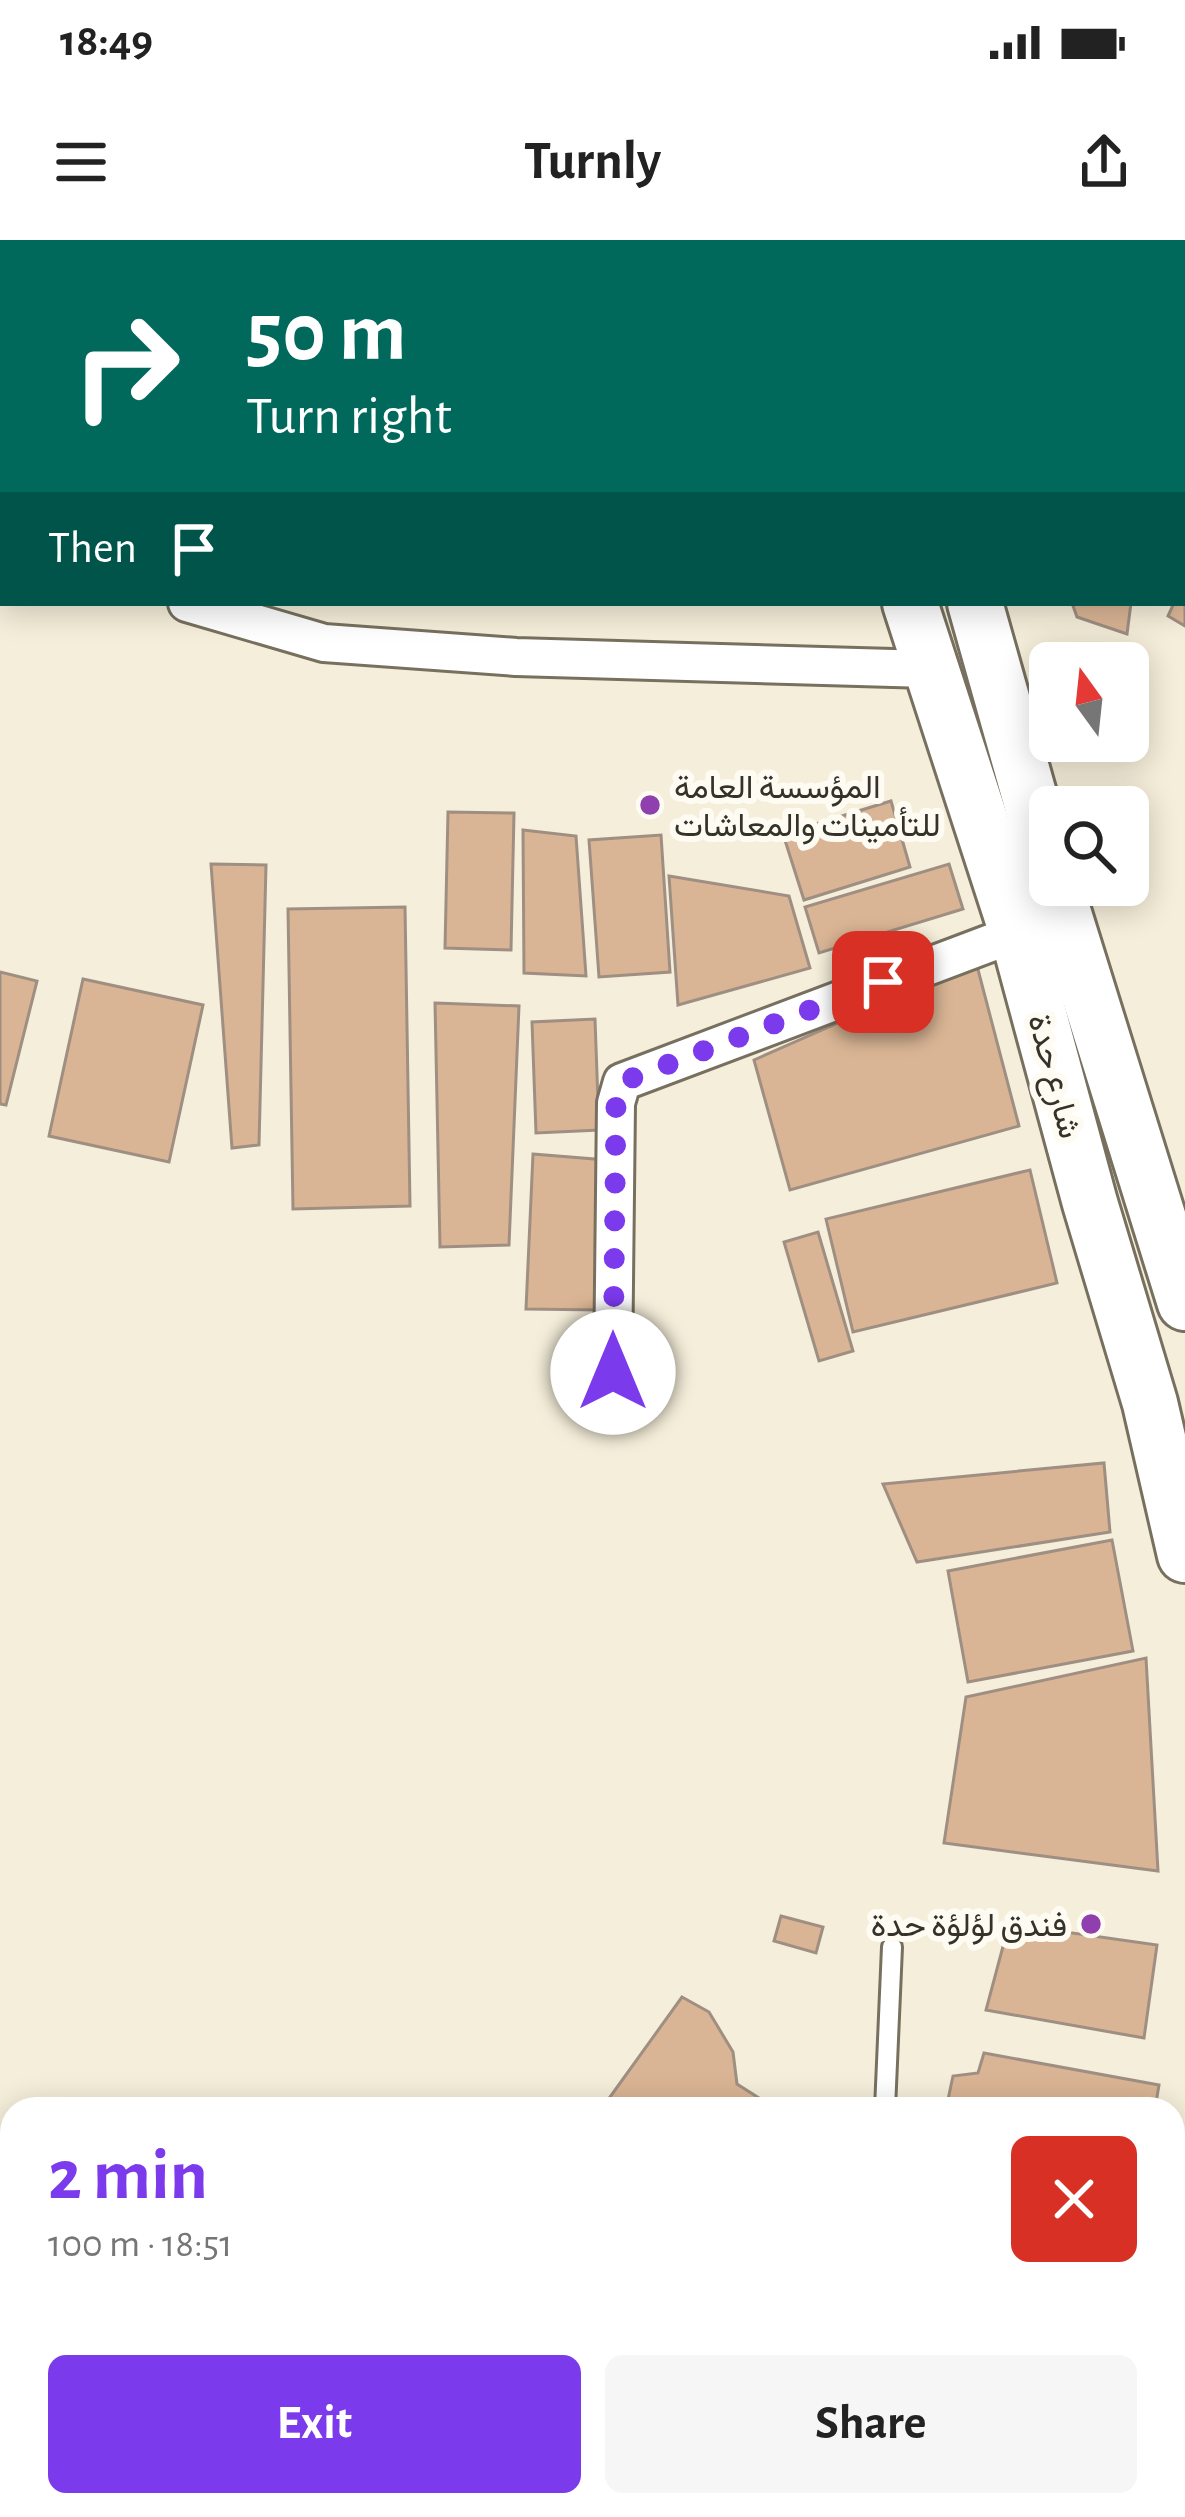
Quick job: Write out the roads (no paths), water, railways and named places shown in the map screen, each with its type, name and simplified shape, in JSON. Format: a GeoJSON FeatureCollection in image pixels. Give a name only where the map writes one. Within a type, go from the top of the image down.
{"type":"FeatureCollection","features":[{"type":"Feature","properties":{"kind":"main road","name":"شارع حدة"},"geometry":{"type":"LineString","coordinates":[[911,606],[1017,932],[1150,1403],[1185,1555]]}},
{"type":"Feature","properties":{"kind":"main road"},"geometry":{"type":"LineString","coordinates":[[976,606],[1029,795]]}},
{"type":"Feature","properties":{"kind":"main road","name":"شارع حدة"},"geometry":{"type":"LineString","coordinates":[[1061,906],[1185,1303]]}},
{"type":"Feature","properties":{"kind":"street"},"geometry":{"type":"LineString","coordinates":[[198,606],[324,644],[516,657],[928,669]]}},
{"type":"Feature","properties":{"kind":"street"},"geometry":{"type":"LineString","coordinates":[[613,1372],[616,1103],[622,1082],[1017,932]]}},
{"type":"Feature","properties":{"kind":"lane"},"geometry":{"type":"LineString","coordinates":[[886,2097],[892,1946]]}},
{"type":"Feature","properties":{"kind":"place","name":"المؤسسة العامة للتأمينات والمعاشات"},"geometry":{"type":"Point","coordinates":[650,805]}},
{"type":"Feature","properties":{"kind":"place","name":"فندق لؤلؤة حدة"},"geometry":{"type":"Point","coordinates":[1091,1924]}}]}
